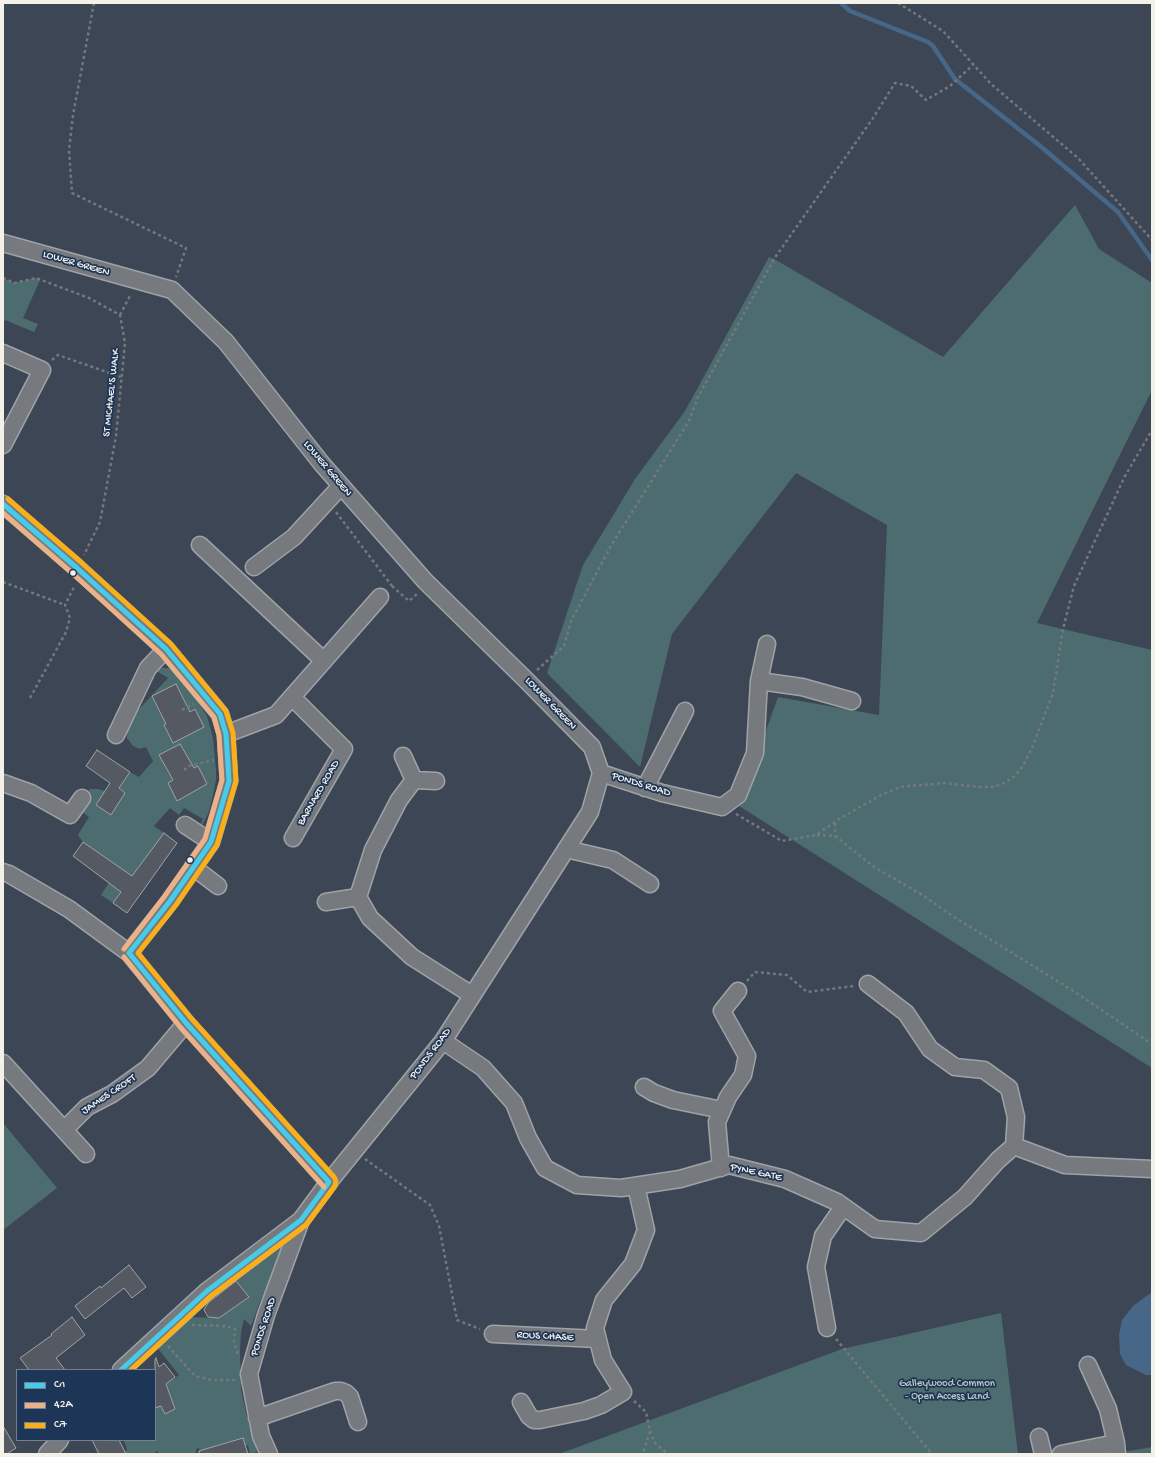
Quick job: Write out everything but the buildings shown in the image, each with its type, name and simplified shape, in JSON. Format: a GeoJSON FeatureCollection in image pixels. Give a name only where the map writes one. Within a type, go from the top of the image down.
{"type":"FeatureCollection","features":[{"type":"Feature","properties":{"kind":"street","name":"LOWER GREEN"},"geometry":{"type":"LineString","coordinates":[[3,243],[172,290],[226,342],[322,464],[428,583],[592,747],[601,773]]}},
{"type":"Feature","properties":{"kind":"street"},"geometry":{"type":"LineString","coordinates":[[3,353],[42,370],[3,445]]}},
{"type":"Feature","properties":{"kind":"street"},"geometry":{"type":"LineString","coordinates":[[254,567],[294,537],[341,486]]}},
{"type":"Feature","properties":{"kind":"street"},"geometry":{"type":"LineString","coordinates":[[3,504],[80,570],[166,649],[220,714],[226,734],[229,781],[211,842],[170,902],[129,953]]}},
{"type":"Feature","properties":{"kind":"street"},"geometry":{"type":"LineString","coordinates":[[200,546],[324,661]]}},
{"type":"Feature","properties":{"kind":"street"},"geometry":{"type":"LineString","coordinates":[[226,734],[276,715],[380,597]]}},
{"type":"Feature","properties":{"kind":"street"},"geometry":{"type":"LineString","coordinates":[[722,807],[738,794],[756,753],[759,681],[768,644]]}},
{"type":"Feature","properties":{"kind":"street"},"geometry":{"type":"LineString","coordinates":[[116,735],[148,668],[166,649]]}},
{"type":"Feature","properties":{"kind":"street"},"geometry":{"type":"LineString","coordinates":[[759,681],[802,688],[852,701]]}},
{"type":"Feature","properties":{"kind":"street","name":"BARNARD ROAD"},"geometry":{"type":"LineString","coordinates":[[292,697],[344,749],[293,838]]}},
{"type":"Feature","properties":{"kind":"street"},"geometry":{"type":"LineString","coordinates":[[645,788],[685,711]]}},
{"type":"Feature","properties":{"kind":"street"},"geometry":{"type":"LineString","coordinates":[[403,756],[414,780]]}},
{"type":"Feature","properties":{"kind":"street","name":"PONDS ROAD"},"geometry":{"type":"LineString","coordinates":[[269,1454],[261,1436],[249,1374],[266,1315],[302,1220],[329,1182],[442,1041],[590,812],[601,773],[645,788],[722,807]]}},
{"type":"Feature","properties":{"kind":"street"},"geometry":{"type":"LineString","coordinates":[[414,780],[436,781]]}},
{"type":"Feature","properties":{"kind":"street"},"geometry":{"type":"LineString","coordinates":[[414,780],[399,800],[373,850],[358,897],[370,918],[412,957],[472,995]]}},
{"type":"Feature","properties":{"kind":"street"},"geometry":{"type":"LineString","coordinates":[[3,783],[32,793],[70,815],[82,798]]}},
{"type":"Feature","properties":{"kind":"street"},"geometry":{"type":"LineString","coordinates":[[185,825],[211,842]]}},
{"type":"Feature","properties":{"kind":"street"},"geometry":{"type":"LineString","coordinates":[[566,849],[614,860],[650,884]]}},
{"type":"Feature","properties":{"kind":"street"},"geometry":{"type":"LineString","coordinates":[[193,868],[218,886]]}},
{"type":"Feature","properties":{"kind":"street"},"geometry":{"type":"LineString","coordinates":[[3,872],[69,909],[129,953],[186,1023],[329,1182]]}},
{"type":"Feature","properties":{"kind":"street"},"geometry":{"type":"LineString","coordinates":[[326,902],[358,897]]}},
{"type":"Feature","properties":{"kind":"street"},"geometry":{"type":"LineString","coordinates":[[868,984],[906,1013],[930,1049],[955,1067],[984,1070],[1010,1088],[1016,1117],[1014,1146],[1065,1165],[1152,1169]]}},
{"type":"Feature","properties":{"kind":"street"},"geometry":{"type":"LineString","coordinates":[[721,1168],[716,1122],[728,1097],[742,1075],[747,1056],[722,1011],[738,991]]}},
{"type":"Feature","properties":{"kind":"street","name":"JAMES CROFT"},"geometry":{"type":"LineString","coordinates":[[64,1130],[87,1108],[112,1094],[148,1068],[186,1023]]}},
{"type":"Feature","properties":{"kind":"street","name":"PYNE GATE"},"geometry":{"type":"LineString","coordinates":[[442,1041],[483,1068],[514,1103],[528,1138],[544,1168],[576,1185],[621,1188],[680,1178],[729,1165],[785,1179],[837,1202],[875,1229],[921,1233],[965,1197],[998,1160],[1014,1146]]}},
{"type":"Feature","properties":{"kind":"street"},"geometry":{"type":"LineString","coordinates":[[3,1063],[86,1154]]}},
{"type":"Feature","properties":{"kind":"street"},"geometry":{"type":"LineString","coordinates":[[644,1087],[654,1093],[673,1100],[722,1110]]}},
{"type":"Feature","properties":{"kind":"street"},"geometry":{"type":"LineString","coordinates":[[521,1402],[529,1416],[534,1420],[540,1420],[584,1411],[601,1405],[623,1392],[603,1360],[595,1328],[604,1300],[633,1264],[646,1230],[636,1186]]}},
{"type":"Feature","properties":{"kind":"street"},"geometry":{"type":"LineString","coordinates":[[826,1328],[816,1267],[823,1236],[843,1206]]}},
{"type":"Feature","properties":{"kind":"street"},"geometry":{"type":"LineString","coordinates":[[122,1369],[207,1291],[302,1220]]}},
{"type":"Feature","properties":{"kind":"street","name":"ROUS CHASE"},"geometry":{"type":"LineString","coordinates":[[493,1334],[598,1339]]}},
{"type":"Feature","properties":{"kind":"street"},"geometry":{"type":"LineString","coordinates":[[1061,1454],[1116,1449],[1108,1409],[1088,1365]]}},
{"type":"Feature","properties":{"kind":"street"},"geometry":{"type":"LineString","coordinates":[[257,1418],[335,1391],[341,1391],[350,1397],[358,1422]]}},
{"type":"Feature","properties":{"kind":"street"},"geometry":{"type":"LineString","coordinates":[[1039,1437],[1043,1454]]}},
{"type":"Feature","properties":{"kind":"street"},"geometry":{"type":"LineString","coordinates":[[47,1454],[59,1441]]}},
{"type":"Feature","properties":{"kind":"path"},"geometry":{"type":"LineString","coordinates":[[94,3],[73,115],[69,150],[72,193],[186,248],[172,290]]}},
{"type":"Feature","properties":{"kind":"path"},"geometry":{"type":"LineString","coordinates":[[898,3],[943,30],[991,84],[1078,158],[1152,240]]}},
{"type":"Feature","properties":{"kind":"path"},"geometry":{"type":"LineString","coordinates":[[526,680],[564,646],[571,621],[612,544],[689,421],[698,397],[774,259],[874,118],[894,83],[911,86],[926,100],[950,86],[973,65]]}},
{"type":"Feature","properties":{"kind":"path"},"geometry":{"type":"LineString","coordinates":[[3,278],[14,283],[36,278],[89,298],[120,315],[137,281]]}},
{"type":"Feature","properties":{"kind":"path","name":"ST MICHAEL'S WALK"},"geometry":{"type":"LineString","coordinates":[[65,605],[100,522],[116,436],[122,377],[125,342],[120,315]]}},
{"type":"Feature","properties":{"kind":"path"},"geometry":{"type":"LineString","coordinates":[[58,355],[122,377]]}},
{"type":"Feature","properties":{"kind":"path"},"geometry":{"type":"LineString","coordinates":[[816,835],[881,795],[900,787],[944,783],[980,787],[994,786],[1015,776],[1022,767],[1032,748],[1052,693],[1063,629],[1074,586],[1125,476],[1152,430]]}},
{"type":"Feature","properties":{"kind":"path"},"geometry":{"type":"LineString","coordinates":[[328,501],[392,586],[409,601],[428,583]]}},
{"type":"Feature","properties":{"kind":"path"},"geometry":{"type":"LineString","coordinates":[[3,582],[65,605],[70,618],[66,632],[30,698]]}},
{"type":"Feature","properties":{"kind":"path"},"geometry":{"type":"LineString","coordinates":[[380,597],[392,586]]}},
{"type":"Feature","properties":{"kind":"path"},"geometry":{"type":"LineString","coordinates":[[182,710],[198,701]]}},
{"type":"Feature","properties":{"kind":"path"},"geometry":{"type":"LineString","coordinates":[[215,755],[215,764]]}},
{"type":"Feature","properties":{"kind":"path"},"geometry":{"type":"LineString","coordinates":[[184,770],[189,766],[215,759]]}},
{"type":"Feature","properties":{"kind":"path"},"geometry":{"type":"LineString","coordinates":[[722,807],[782,841],[816,835],[835,836],[874,867],[924,896],[951,915],[1075,992],[1152,1044]]}},
{"type":"Feature","properties":{"kind":"path"},"geometry":{"type":"LineString","coordinates":[[835,822],[835,836]]}},
{"type":"Feature","properties":{"kind":"path"},"geometry":{"type":"LineString","coordinates":[[738,991],[755,972],[787,975],[807,992],[868,984]]}},
{"type":"Feature","properties":{"kind":"path"},"geometry":{"type":"LineString","coordinates":[[354,1151],[430,1205],[439,1226],[457,1320],[493,1334]]}},
{"type":"Feature","properties":{"kind":"path"},"geometry":{"type":"LineString","coordinates":[[190,1325],[226,1326],[235,1329],[234,1341],[240,1363],[252,1363]]}},
{"type":"Feature","properties":{"kind":"path"},"geometry":{"type":"LineString","coordinates":[[826,1328],[932,1454]]}},
{"type":"Feature","properties":{"kind":"path"},"geometry":{"type":"LineString","coordinates":[[158,1335],[195,1376],[211,1380],[238,1380]]}},
{"type":"Feature","properties":{"kind":"path"},"geometry":{"type":"LineString","coordinates":[[623,1392],[646,1412],[650,1431],[655,1443],[668,1454]]}},
{"type":"Feature","properties":{"kind":"path"},"geometry":{"type":"LineString","coordinates":[[643,1454],[650,1431]]}},
{"type":"Feature","properties":{"kind":"green space"},"geometry":{"type":"Polygon","coordinates":[[[1075,205],[1099,249],[1152,283],[1152,390],[1037,623],[1152,650],[1152,1068],[739,806],[778,697],[879,715],[887,525],[796,473],[672,634],[640,767],[547,673],[583,565],[635,479],[685,411],[769,257],[943,357],[1075,205]]]}},
{"type":"Feature","properties":{"kind":"green space"},"geometry":{"type":"Polygon","coordinates":[[[3,278],[14,283],[36,278],[40,280],[23,318],[38,324],[34,332],[5,320],[3,323],[3,278]]]}},
{"type":"Feature","properties":{"kind":"green space"},"geometry":{"type":"Polygon","coordinates":[[[169,668],[176,671],[192,692],[207,716],[213,738],[216,780],[208,814],[198,833],[196,832],[203,819],[184,808],[179,815],[170,808],[154,826],[164,833],[113,903],[101,895],[119,867],[83,842],[78,835],[89,817],[81,811],[85,793],[90,789],[98,789],[105,791],[96,805],[111,814],[125,793],[119,788],[130,772],[139,777],[153,761],[146,747],[140,749],[133,746],[127,738],[126,723],[168,678],[155,670],[169,668]],[[176,684],[152,696],[163,717],[174,720],[164,725],[173,743],[204,727],[195,709],[184,714],[186,704],[176,684]],[[180,744],[160,755],[169,774],[178,777],[168,783],[177,800],[207,784],[198,766],[186,773],[190,762],[180,744]]]}},
{"type":"Feature","properties":{"kind":"green space"},"geometry":{"type":"Polygon","coordinates":[[[3,1123],[57,1188],[3,1230],[3,1123]]]}},
{"type":"Feature","properties":{"kind":"green space"},"geometry":{"type":"Polygon","coordinates":[[[277,1244],[282,1245],[283,1254],[260,1302],[251,1326],[244,1319],[241,1332],[241,1390],[257,1452],[250,1454],[248,1445],[245,1446],[243,1438],[215,1446],[216,1454],[211,1454],[197,1448],[195,1454],[159,1454],[157,1451],[153,1454],[121,1454],[127,1450],[124,1441],[156,1441],[156,1408],[161,1406],[165,1414],[175,1408],[166,1384],[179,1375],[152,1341],[188,1317],[219,1318],[248,1298],[233,1275],[277,1244]]]}},
{"type":"Feature","properties":{"kind":"green space","name":"Galleywood Common - Open Access Land"},"geometry":{"type":"Polygon","coordinates":[[[1001,1313],[1018,1454],[559,1454],[842,1349],[1001,1313]]]}},
{"type":"Feature","properties":{"kind":"green space"},"geometry":{"type":"Polygon","coordinates":[[[1152,1447],[1152,1454],[1103,1454],[1123,1452],[1152,1447]]]}},
{"type":"Feature","properties":{"kind":"water"},"geometry":{"type":"Polygon","coordinates":[[[1152,1292],[1152,1375],[1146,1375],[1126,1365],[1120,1354],[1119,1335],[1122,1320],[1133,1306],[1152,1292]]]}},
{"type":"Feature","properties":{"kind":"waterway"},"geometry":{"type":"LineString","coordinates":[[841,3],[850,11],[928,42],[933,46],[955,79],[1039,145],[1118,212],[1152,260]]}},
{"type":"Feature","properties":{"kind":"transit line","name":"C7"},"geometry":{"type":"LineString","coordinates":[[8,499],[82,563],[171,644],[226,711],[233,733],[236,781],[217,845],[176,905],[138,953],[191,1018],[336,1181],[335,1186],[306,1225],[211,1296],[132,1369]]}},
{"type":"Feature","properties":{"kind":"transit line","name":"C1"},"geometry":{"type":"LineString","coordinates":[[3,504],[77,568],[166,649],[220,714],[226,734],[229,781],[211,842],[170,901],[129,953]]}},
{"type":"Feature","properties":{"kind":"transit line","name":"42A"},"geometry":{"type":"LineString","coordinates":[[3,513],[161,654],[214,717],[219,735],[222,780],[205,839],[164,897],[124,949]]}},
{"type":"Feature","properties":{"kind":"transit line","name":"C1"},"geometry":{"type":"LineString","coordinates":[[129,953],[186,1023],[329,1182]]}},
{"type":"Feature","properties":{"kind":"transit line","name":"42A"},"geometry":{"type":"LineString","coordinates":[[124,957],[181,1028],[324,1187]]}},
{"type":"Feature","properties":{"kind":"transit line","name":"C1"},"geometry":{"type":"LineString","coordinates":[[122,1369],[207,1291],[301,1220],[329,1182]]}},
{"type":"Feature","properties":{"kind":"transit line","name":"42A"},"geometry":{"type":"LineString","coordinates":[[132,1369],[211,1296],[306,1225],[335,1186]]}}]}
